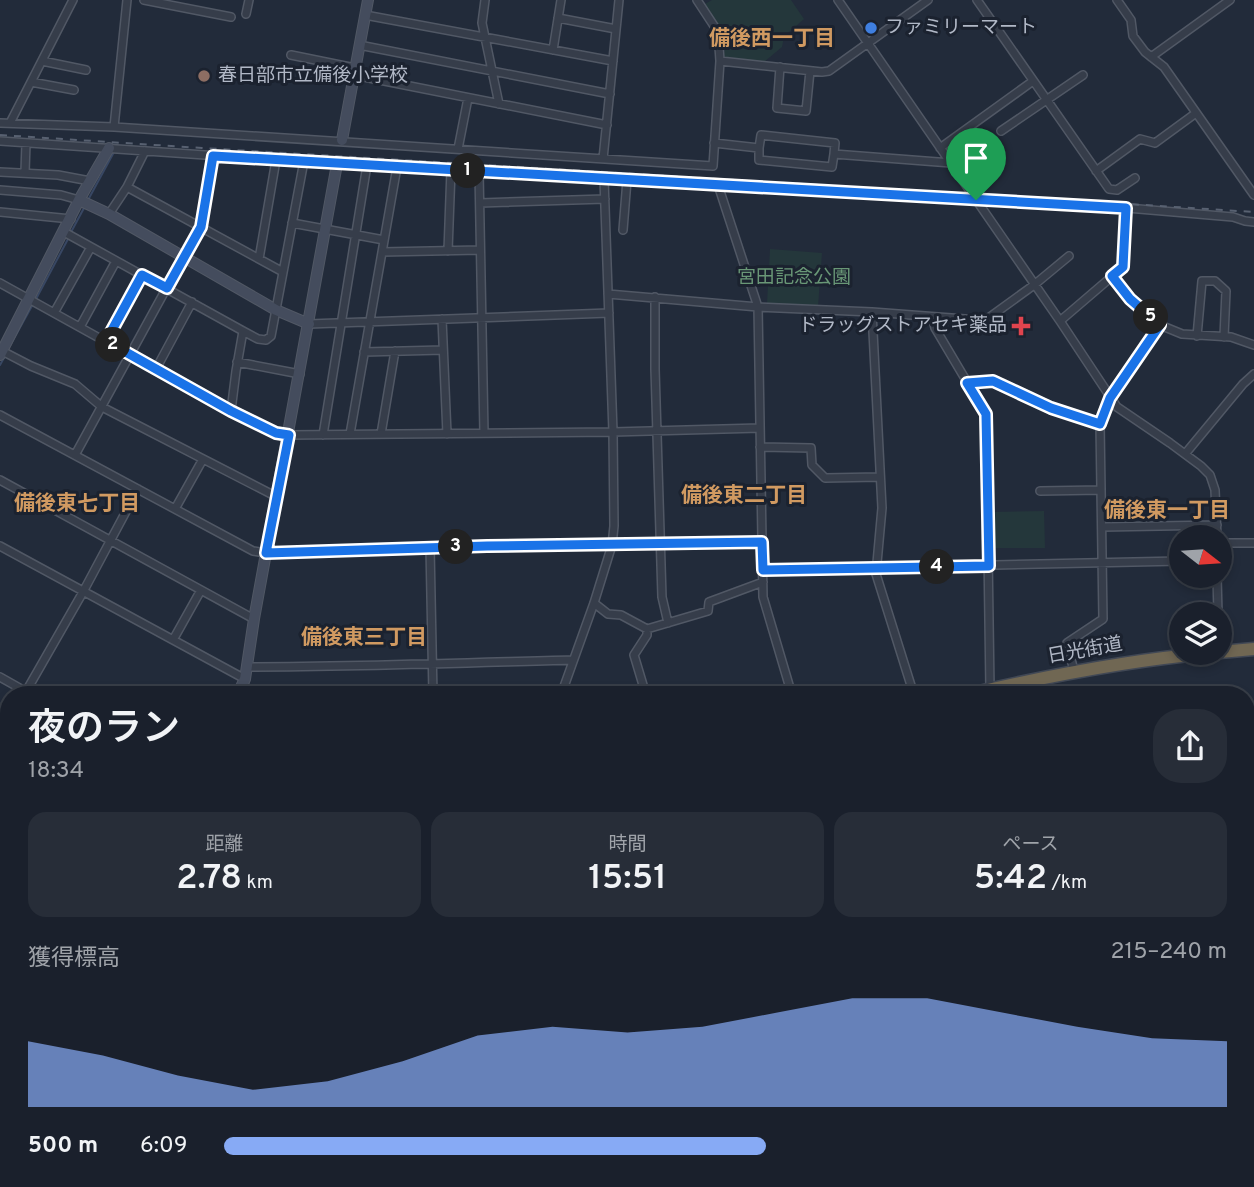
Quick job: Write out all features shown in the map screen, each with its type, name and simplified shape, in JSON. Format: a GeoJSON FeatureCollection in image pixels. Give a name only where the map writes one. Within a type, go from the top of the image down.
{"type":"FeatureCollection","features":[{"type":"Feature","properties":{"kind":"highway"},"geometry":{"type":"LineString","coordinates":[[1232,651],[1254,649]]}},
{"type":"Feature","properties":{"kind":"highway","name":"日光街道"},"geometry":{"type":"LineString","coordinates":[[1004,686],[1112,664],[1169,658]]}},
{"type":"Feature","properties":{"kind":"street"},"geometry":{"type":"LineString","coordinates":[[10,123],[73,0]]}},
{"type":"Feature","properties":{"kind":"street"},"geometry":{"type":"LineString","coordinates":[[114,127],[127,0]]}},
{"type":"Feature","properties":{"kind":"street"},"geometry":{"type":"LineString","coordinates":[[144,0],[231,18]]}},
{"type":"Feature","properties":{"kind":"street"},"geometry":{"type":"LineString","coordinates":[[246,14],[249,0]]}},
{"type":"Feature","properties":{"kind":"street"},"geometry":{"type":"LineString","coordinates":[[342,140],[368,0]]}},
{"type":"Feature","properties":{"kind":"street"},"geometry":{"type":"LineString","coordinates":[[485,0],[482,23],[499,104]]}},
{"type":"Feature","properties":{"kind":"street"},"geometry":{"type":"LineString","coordinates":[[553,50],[561,0]]}},
{"type":"Feature","properties":{"kind":"street"},"geometry":{"type":"LineString","coordinates":[[603,159],[619,0]]}},
{"type":"Feature","properties":{"kind":"street"},"geometry":{"type":"LineString","coordinates":[[0,123],[342,140],[713,166],[720,61],[718,32],[697,0]]}},
{"type":"Feature","properties":{"kind":"street"},"geometry":{"type":"LineString","coordinates":[[838,0],[1117,407],[1185,454],[1210,475],[1215,490],[1217,525]]}},
{"type":"Feature","properties":{"kind":"street"},"geometry":{"type":"LineString","coordinates":[[720,61],[829,71],[928,0]]}},
{"type":"Feature","properties":{"kind":"street"},"geometry":{"type":"LineString","coordinates":[[977,0],[1109,189],[1117,190],[1135,178]]}},
{"type":"Feature","properties":{"kind":"street"},"geometry":{"type":"LineString","coordinates":[[1117,0],[1131,20],[1133,36],[1146,52],[1164,67],[1254,195]]}},
{"type":"Feature","properties":{"kind":"street"},"geometry":{"type":"LineString","coordinates":[[1152,57],[1230,0]]}},
{"type":"Feature","properties":{"kind":"street"},"geometry":{"type":"LineString","coordinates":[[365,15],[613,61]]}},
{"type":"Feature","properties":{"kind":"street"},"geometry":{"type":"LineString","coordinates":[[558,18],[617,29]]}},
{"type":"Feature","properties":{"kind":"street"},"geometry":{"type":"LineString","coordinates":[[359,45],[610,94]]}},
{"type":"Feature","properties":{"kind":"street"},"geometry":{"type":"LineString","coordinates":[[291,55],[468,98],[607,125]]}},
{"type":"Feature","properties":{"kind":"street"},"geometry":{"type":"LineString","coordinates":[[42,61],[86,70]]}},
{"type":"Feature","properties":{"kind":"street"},"geometry":{"type":"LineString","coordinates":[[780,67],[777,108],[806,111],[810,71]]}},
{"type":"Feature","properties":{"kind":"street"},"geometry":{"type":"LineString","coordinates":[[1001,131],[1083,75]]}},
{"type":"Feature","properties":{"kind":"street"},"geometry":{"type":"LineString","coordinates":[[940,148],[1033,81]]}},
{"type":"Feature","properties":{"kind":"street"},"geometry":{"type":"LineString","coordinates":[[31,82],[74,90]]}},
{"type":"Feature","properties":{"kind":"street"},"geometry":{"type":"LineString","coordinates":[[458,149],[468,98]]}},
{"type":"Feature","properties":{"kind":"street"},"geometry":{"type":"LineString","coordinates":[[1096,170],[1140,139],[1155,143],[1196,113]]}},
{"type":"Feature","properties":{"kind":"street"},"geometry":{"type":"LineString","coordinates":[[761,135],[835,143],[834,154],[832,167],[759,160],[761,135]]}},
{"type":"Feature","properties":{"kind":"street"},"geometry":{"type":"LineString","coordinates":[[0,141],[337,164],[1126,208],[1233,217],[1254,222]]}},
{"type":"Feature","properties":{"kind":"street"},"geometry":{"type":"LineString","coordinates":[[24,172],[26,143]]}},
{"type":"Feature","properties":{"kind":"street"},"geometry":{"type":"LineString","coordinates":[[714,143],[759,148]]}},
{"type":"Feature","properties":{"kind":"street"},"geometry":{"type":"LineString","coordinates":[[109,148],[79,200],[1,353],[75,384],[102,407],[277,497]]}},
{"type":"Feature","properties":{"kind":"street"},"geometry":{"type":"LineString","coordinates":[[109,214],[127,187],[145,150]]}},
{"type":"Feature","properties":{"kind":"street"},"geometry":{"type":"LineString","coordinates":[[834,154],[951,163]]}},
{"type":"Feature","properties":{"kind":"street"},"geometry":{"type":"LineString","coordinates":[[75,455],[201,227],[213,156]]}},
{"type":"Feature","properties":{"kind":"street"},"geometry":{"type":"LineString","coordinates":[[259,259],[276,160]]}},
{"type":"Feature","properties":{"kind":"street"},"geometry":{"type":"LineString","coordinates":[[64,232],[243,331],[266,340],[271,336],[304,162]]}},
{"type":"Feature","properties":{"kind":"street"},"geometry":{"type":"LineString","coordinates":[[244,686],[337,164]]}},
{"type":"Feature","properties":{"kind":"street"},"geometry":{"type":"LineString","coordinates":[[323,435],[367,165]]}},
{"type":"Feature","properties":{"kind":"street"},"geometry":{"type":"LineString","coordinates":[[350,434],[397,167]]}},
{"type":"Feature","properties":{"kind":"street"},"geometry":{"type":"LineString","coordinates":[[448,251],[451,170]]}},
{"type":"Feature","properties":{"kind":"street"},"geometry":{"type":"LineString","coordinates":[[0,172],[58,175],[90,181]]}},
{"type":"Feature","properties":{"kind":"street"},"geometry":{"type":"LineString","coordinates":[[479,172],[484,433]]}},
{"type":"Feature","properties":{"kind":"street"},"geometry":{"type":"LineString","coordinates":[[564,686],[594,603],[612,545],[614,526],[604,179]]}},
{"type":"Feature","properties":{"kind":"street"},"geometry":{"type":"LineString","coordinates":[[623,230],[627,180]]}},
{"type":"Feature","properties":{"kind":"street"},"geometry":{"type":"LineString","coordinates":[[718,185],[758,307],[764,597],[789,686]]}},
{"type":"Feature","properties":{"kind":"street"},"geometry":{"type":"LineString","coordinates":[[127,187],[283,272]]}},
{"type":"Feature","properties":{"kind":"street"},"geometry":{"type":"LineString","coordinates":[[0,190],[61,195],[79,200],[109,214],[276,310],[309,324],[609,313]]}},
{"type":"Feature","properties":{"kind":"street"},"geometry":{"type":"LineString","coordinates":[[480,203],[605,199]]}},
{"type":"Feature","properties":{"kind":"street"},"geometry":{"type":"LineString","coordinates":[[1060,321],[1123,267],[1126,208]]}},
{"type":"Feature","properties":{"kind":"street"},"geometry":{"type":"LineString","coordinates":[[0,212],[71,219]]}},
{"type":"Feature","properties":{"kind":"street"},"geometry":{"type":"LineString","coordinates":[[292,223],[384,240]]}},
{"type":"Feature","properties":{"kind":"street"},"geometry":{"type":"LineString","coordinates":[[54,313],[91,247]]}},
{"type":"Feature","properties":{"kind":"street"},"geometry":{"type":"LineString","coordinates":[[382,252],[480,250]]}},
{"type":"Feature","properties":{"kind":"street"},"geometry":{"type":"LineString","coordinates":[[608,294],[758,307],[978,320],[987,319],[1069,256]]}},
{"type":"Feature","properties":{"kind":"street"},"geometry":{"type":"LineString","coordinates":[[80,327],[116,261]]}},
{"type":"Feature","properties":{"kind":"street"},"geometry":{"type":"LineString","coordinates":[[106,341],[142,275]]}},
{"type":"Feature","properties":{"kind":"street"},"geometry":{"type":"LineString","coordinates":[[1112,276],[1130,299],[1160,325],[1182,334],[1231,337],[1254,345]]}},
{"type":"Feature","properties":{"kind":"street"},"geometry":{"type":"LineString","coordinates":[[1197,335],[1202,281],[1215,281],[1226,291],[1224,337]]}},
{"type":"Feature","properties":{"kind":"street"},"geometry":{"type":"LineString","coordinates":[[0,282],[231,411],[276,433],[323,435],[760,428]]}},
{"type":"Feature","properties":{"kind":"street"},"geometry":{"type":"LineString","coordinates":[[655,297],[662,597],[668,623]]}},
{"type":"Feature","properties":{"kind":"street"},"geometry":{"type":"LineString","coordinates":[[156,369],[192,302]]}},
{"type":"Feature","properties":{"kind":"street"},"geometry":{"type":"LineString","coordinates":[[872,312],[882,508],[876,569],[911,686]]}},
{"type":"Feature","properties":{"kind":"street"},"geometry":{"type":"LineString","coordinates":[[932,317],[935,328],[986,414],[990,686]]}},
{"type":"Feature","properties":{"kind":"street"},"geometry":{"type":"LineString","coordinates":[[442,319],[447,433]]}},
{"type":"Feature","properties":{"kind":"street"},"geometry":{"type":"LineString","coordinates":[[1074,671],[1067,643],[1103,619],[1100,424],[1110,398],[1160,325]]}},
{"type":"Feature","properties":{"kind":"street"},"geometry":{"type":"LineString","coordinates":[[231,411],[243,331]]}},
{"type":"Feature","properties":{"kind":"street"},"geometry":{"type":"LineString","coordinates":[[364,352],[443,350]]}},
{"type":"Feature","properties":{"kind":"street"},"geometry":{"type":"LineString","coordinates":[[381,434],[395,351]]}},
{"type":"Feature","properties":{"kind":"street"},"geometry":{"type":"LineString","coordinates":[[237,362],[300,374]]}},
{"type":"Feature","properties":{"kind":"street"},"geometry":{"type":"LineString","coordinates":[[1185,454],[1254,374]]}},
{"type":"Feature","properties":{"kind":"street"},"geometry":{"type":"LineString","coordinates":[[967,383],[993,381],[1051,408],[1100,424]]}},
{"type":"Feature","properties":{"kind":"street"},"geometry":{"type":"LineString","coordinates":[[0,415],[253,551],[266,553],[430,547],[762,542]]}},
{"type":"Feature","properties":{"kind":"street"},"geometry":{"type":"LineString","coordinates":[[760,447],[811,448],[812,465],[825,478],[880,477]]}},
{"type":"Feature","properties":{"kind":"street"},"geometry":{"type":"LineString","coordinates":[[176,509],[203,459]]}},
{"type":"Feature","properties":{"kind":"street"},"geometry":{"type":"LineString","coordinates":[[0,480],[254,619]]}},
{"type":"Feature","properties":{"kind":"street"},"geometry":{"type":"LineString","coordinates":[[32,686],[138,489]]}},
{"type":"Feature","properties":{"kind":"street"},"geometry":{"type":"LineString","coordinates":[[1040,491],[1101,490]]}},
{"type":"Feature","properties":{"kind":"street"},"geometry":{"type":"LineString","coordinates":[[1102,527],[1169,526]]}},
{"type":"Feature","properties":{"kind":"street"},"geometry":{"type":"LineString","coordinates":[[1232,544],[1254,543]]}},
{"type":"Feature","properties":{"kind":"street"},"geometry":{"type":"LineString","coordinates":[[0,547],[245,679]]}},
{"type":"Feature","properties":{"kind":"street"},"geometry":{"type":"LineString","coordinates":[[430,547],[433,686]]}},
{"type":"Feature","properties":{"kind":"street"},"geometry":{"type":"LineString","coordinates":[[763,570],[1169,561]]}},
{"type":"Feature","properties":{"kind":"street"},"geometry":{"type":"LineString","coordinates":[[594,603],[608,614],[621,615],[647,629],[708,611],[709,602],[763,583]]}},
{"type":"Feature","properties":{"kind":"street"},"geometry":{"type":"LineString","coordinates":[[173,640],[201,590]]}},
{"type":"Feature","properties":{"kind":"street"},"geometry":{"type":"LineString","coordinates":[[643,686],[634,655],[648,635],[647,629]]}},
{"type":"Feature","properties":{"kind":"street"},"geometry":{"type":"LineString","coordinates":[[247,667],[360,667],[572,660]]}},
{"type":"Feature","properties":{"kind":"street"},"geometry":{"type":"LineString","coordinates":[[242,686],[245,679]]}},
{"type":"Feature","properties":{"kind":"green space"},"geometry":{"type":"Polygon","coordinates":[[[712,0],[791,0],[804,19],[786,34],[779,36],[755,37],[723,32],[705,4],[712,0]]]}},
{"type":"Feature","properties":{"kind":"green space"},"geometry":{"type":"Polygon","coordinates":[[[725,34],[758,39],[784,37],[782,47],[764,62],[724,58],[725,34]]]}},
{"type":"Feature","properties":{"kind":"green space","name":"宮田記念公園"},"geometry":{"type":"Polygon","coordinates":[[[770,249],[822,253],[818,307],[767,304],[770,249]]]}},
{"type":"Feature","properties":{"kind":"green space"},"geometry":{"type":"Polygon","coordinates":[[[1044,511],[1045,548],[992,548],[992,512],[1044,511]]]}},
{"type":"Feature","properties":{"kind":"waterway"},"geometry":{"type":"LineString","coordinates":[[88,200],[114,152]]}},
{"type":"Feature","properties":{"kind":"waterway"},"geometry":{"type":"LineString","coordinates":[[70,234],[84,208]]}},
{"type":"Feature","properties":{"kind":"waterway"},"geometry":{"type":"LineString","coordinates":[[36,299],[68,239]]}},
{"type":"Feature","properties":{"kind":"waterway"},"geometry":{"type":"LineString","coordinates":[[7,351],[33,304]]}},
{"type":"Feature","properties":{"kind":"waterway"},"geometry":{"type":"LineString","coordinates":[[0,365],[5,356]]}},
{"type":"Feature","properties":{"kind":"railway"},"geometry":{"type":"LineString","coordinates":[[0,135],[1254,212]]}},
{"type":"Feature","properties":{"kind":"place","name":"ファミリーマート"},"geometry":{"type":"Point","coordinates":[871,28]}},
{"type":"Feature","properties":{"kind":"place","name":"春日部市立備後小学校"},"geometry":{"type":"Point","coordinates":[204,76]}},
{"type":"Feature","properties":{"kind":"place","name":"ドラッグストアセキ薬品"},"geometry":{"type":"Point","coordinates":[1021,326]}},
{"type":"Feature","properties":{"kind":"district","name":"備後西一丁目"},"geometry":{"type":"Point","coordinates":[772,39]}},
{"type":"Feature","properties":{"kind":"district","name":"備後東二丁目"},"geometry":{"type":"Point","coordinates":[744,496]}},
{"type":"Feature","properties":{"kind":"district","name":"備後東七丁目"},"geometry":{"type":"Point","coordinates":[77,504]}},
{"type":"Feature","properties":{"kind":"district","name":"備後東一丁目"},"geometry":{"type":"Point","coordinates":[1167,511]}},
{"type":"Feature","properties":{"kind":"district","name":"備後東三丁目"},"geometry":{"type":"Point","coordinates":[364,638]}},
{"type":"Feature","properties":{"kind":"route"},"geometry":{"type":"LineString","coordinates":[[213,156],[976,200],[1126,208],[1123,267],[1112,276],[1130,299],[1160,325],[1110,398],[1100,424],[1051,408],[993,381],[967,383],[986,414],[989,566],[763,570],[762,542],[266,553],[289,435],[276,433],[231,411],[106,341],[142,275],[167,288],[201,227],[213,156]]}}]}
